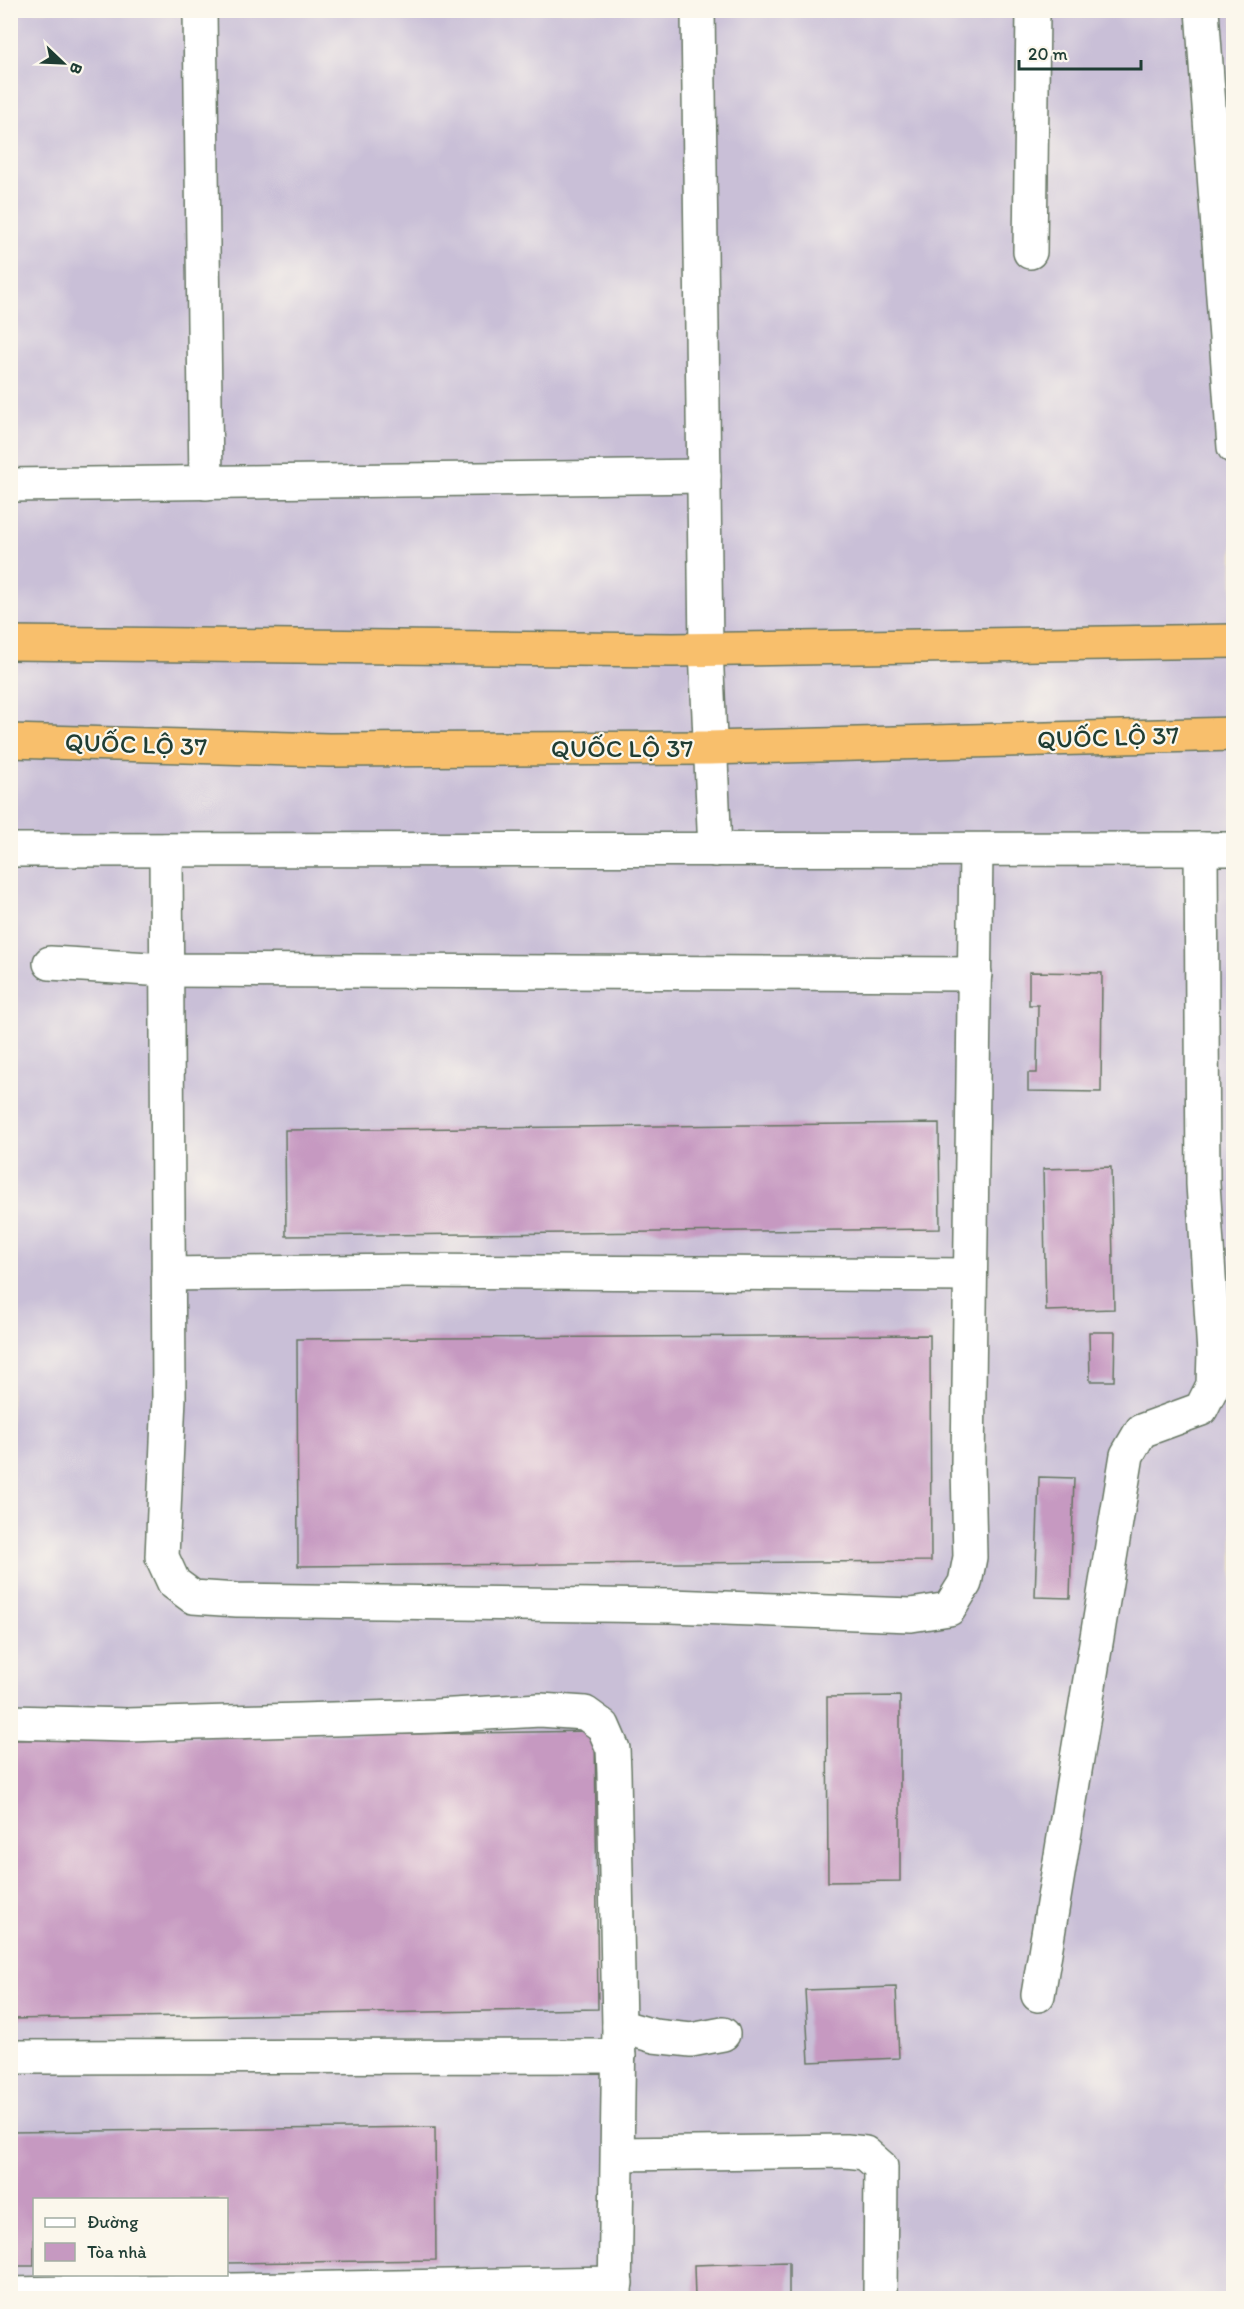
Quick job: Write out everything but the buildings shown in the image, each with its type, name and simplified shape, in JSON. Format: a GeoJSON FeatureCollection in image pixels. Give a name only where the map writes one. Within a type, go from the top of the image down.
{"type":"FeatureCollection","features":[{"type":"Feature","properties":{"kind":"highway"},"geometry":{"type":"LineString","coordinates":[[10,643],[706,649],[1233,641]]}},
{"type":"Feature","properties":{"kind":"highway","name":"QUỐC LỘ 37"},"geometry":{"type":"LineString","coordinates":[[10,741],[329,750],[710,748],[1233,734]]}},
{"type":"Feature","properties":{"kind":"street"},"geometry":{"type":"LineString","coordinates":[[200,10],[206,483]]}},
{"type":"Feature","properties":{"kind":"street"},"geometry":{"type":"LineString","coordinates":[[698,10],[706,649],[715,850]]}},
{"type":"Feature","properties":{"kind":"street"},"geometry":{"type":"LineString","coordinates":[[1030,252],[1033,10]]}},
{"type":"Feature","properties":{"kind":"street"},"geometry":{"type":"LineString","coordinates":[[1202,10],[1233,447]]}},
{"type":"Feature","properties":{"kind":"street"},"geometry":{"type":"LineString","coordinates":[[10,485],[704,476]]}},
{"type":"Feature","properties":{"kind":"street"},"geometry":{"type":"LineString","coordinates":[[1038,1995],[1127,1455],[1140,1431],[1201,1409],[1213,1385],[1214,1353],[1203,1184],[1201,849]]}},
{"type":"Feature","properties":{"kind":"street"},"geometry":{"type":"LineString","coordinates":[[10,850],[1233,849]]}},
{"type":"Feature","properties":{"kind":"street"},"geometry":{"type":"LineString","coordinates":[[166,850],[169,1396],[162,1557],[174,1583],[193,1596],[237,1600],[671,1606],[911,1614],[949,1609],[965,1583],[970,1557],[968,1464],[976,850]]}},
{"type":"Feature","properties":{"kind":"street"},"geometry":{"type":"LineString","coordinates":[[50,963],[166,970],[975,974]]}},
{"type":"Feature","properties":{"kind":"street"},"geometry":{"type":"LineString","coordinates":[[168,1274],[419,1271],[970,1275]]}},
{"type":"Feature","properties":{"kind":"street"},"geometry":{"type":"LineString","coordinates":[[10,1722],[128,1725],[436,1716],[540,1710],[585,1713],[603,1726],[613,1749],[619,2041],[616,2291],[10,2294]]}},
{"type":"Feature","properties":{"kind":"street"},"geometry":{"type":"LineString","coordinates":[[10,2057],[619,2041],[654,2036],[691,2040],[723,2034]]}},
{"type":"Feature","properties":{"kind":"street"},"geometry":{"type":"LineString","coordinates":[[618,2154],[793,2150],[865,2153],[881,2167],[880,2298]]}},
{"type":"Feature","properties":{"kind":"shaded area"},"geometry":{"type":"Polygon","coordinates":[[[11,11],[1233,11],[1233,2298],[11,2298],[11,11]]]}}]}
